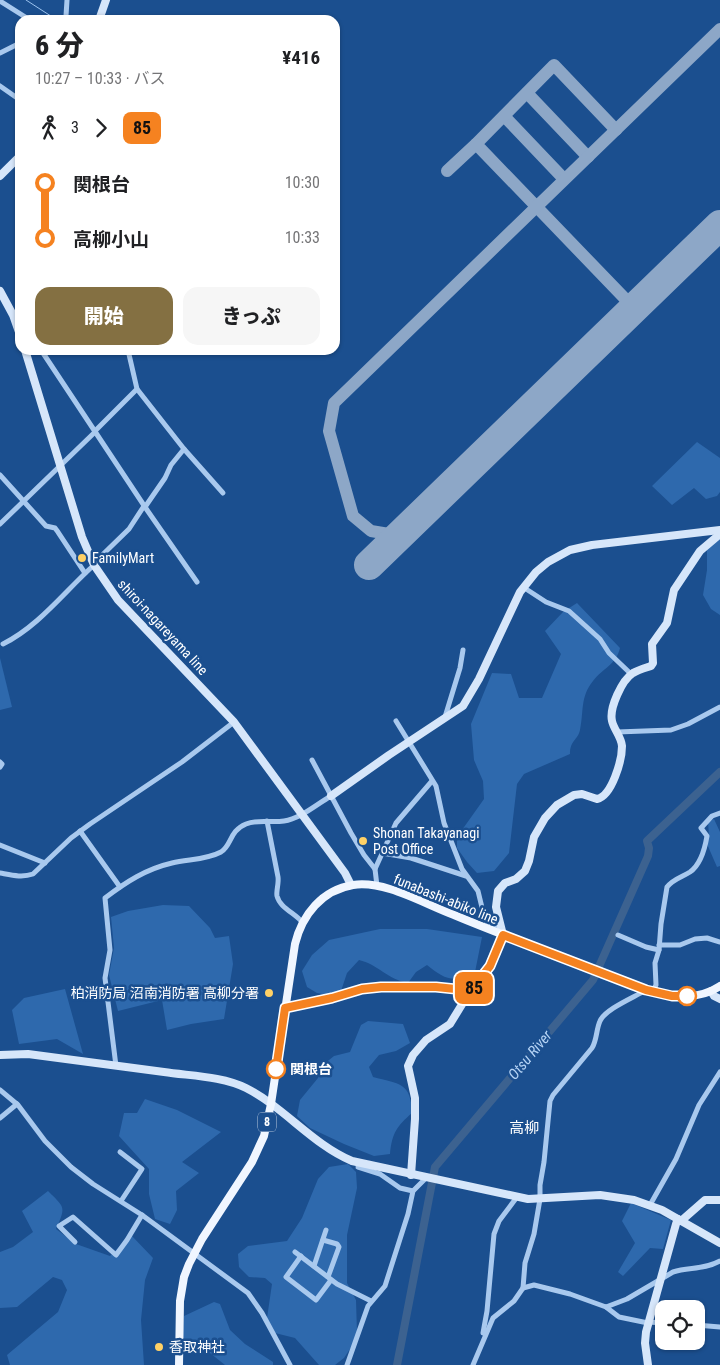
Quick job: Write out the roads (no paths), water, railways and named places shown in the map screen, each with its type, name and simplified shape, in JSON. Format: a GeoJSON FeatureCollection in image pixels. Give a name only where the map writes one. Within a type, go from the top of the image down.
{"type":"FeatureCollection","features":[{"type":"Feature","properties":{"kind":"main road","name":"funabashi-abiko line"},"geometry":{"type":"LineString","coordinates":[[179,1365],[180,1302],[184,1277],[194,1253],[252,1162],[264,1136],[271,1104],[295,944],[302,922],[320,900],[328,894],[351,885],[378,886],[398,892],[649,991],[672,996],[687,996],[711,992],[720,986]]}},
{"type":"Feature","properties":{"kind":"street"},"geometry":{"type":"LineString","coordinates":[[66,15],[67,0]]}},
{"type":"Feature","properties":{"kind":"street"},"geometry":{"type":"LineString","coordinates":[[101,15],[106,0]]}},
{"type":"Feature","properties":{"kind":"street"},"geometry":{"type":"LineString","coordinates":[[0,1],[22,15]]}},
{"type":"Feature","properties":{"kind":"street"},"geometry":{"type":"LineString","coordinates":[[0,53],[15,46]]}},
{"type":"Feature","properties":{"kind":"street"},"geometry":{"type":"LineString","coordinates":[[0,86],[15,96]]}},
{"type":"Feature","properties":{"kind":"street"},"geometry":{"type":"LineString","coordinates":[[0,176],[15,161]]}},
{"type":"Feature","properties":{"kind":"street"},"geometry":{"type":"LineString","coordinates":[[0,292],[15,321]]}},
{"type":"Feature","properties":{"kind":"street","name":"shiroi-nagareyama line"},"geometry":{"type":"LineString","coordinates":[[27,355],[82,537],[93,565],[118,600],[234,722],[345,873],[351,885]]}},
{"type":"Feature","properties":{"kind":"street"},"geometry":{"type":"LineString","coordinates":[[44,355],[144,506],[197,582]]}},
{"type":"Feature","properties":{"kind":"street"},"geometry":{"type":"LineString","coordinates":[[129,355],[137,390],[184,449],[223,493]]}},
{"type":"Feature","properties":{"kind":"street"},"geometry":{"type":"LineString","coordinates":[[0,524],[137,390]]}},
{"type":"Feature","properties":{"kind":"street"},"geometry":{"type":"LineString","coordinates":[[3,644],[29,627],[129,529],[165,478],[171,465],[184,449]]}},
{"type":"Feature","properties":{"kind":"street"},"geometry":{"type":"LineString","coordinates":[[0,475],[46,526],[55,528],[85,573]]}},
{"type":"Feature","properties":{"kind":"street"},"geometry":{"type":"LineString","coordinates":[[116,1066],[105,978],[110,950],[105,898],[132,878],[151,869],[175,862],[198,859],[220,852],[226,847],[233,833],[239,828],[258,820],[283,821],[301,814],[331,796],[463,706],[470,697],[524,587],[544,564],[570,550],[602,543],[720,530]]}},
{"type":"Feature","properties":{"kind":"street"},"geometry":{"type":"LineString","coordinates":[[411,1175],[415,1098],[409,1071],[410,1060],[418,1047],[450,1024],[469,993],[490,966],[503,935],[496,907],[498,891],[505,883],[516,879],[525,871],[534,837],[551,809],[574,794],[582,794],[597,799],[605,796],[610,788],[622,745],[612,722],[612,709],[620,688],[631,674],[651,666],[653,663],[652,644],[667,623],[674,590],[700,551],[720,534]]}},
{"type":"Feature","properties":{"kind":"street"},"geometry":{"type":"LineString","coordinates":[[524,587],[546,602],[569,611],[600,639],[609,653],[631,674]]}},
{"type":"Feature","properties":{"kind":"street"},"geometry":{"type":"LineString","coordinates":[[444,720],[460,668],[463,650]]}},
{"type":"Feature","properties":{"kind":"street"},"geometry":{"type":"LineString","coordinates":[[617,732],[671,730],[688,724],[720,707]]}},
{"type":"Feature","properties":{"kind":"street"},"geometry":{"type":"LineString","coordinates":[[396,721],[438,793],[444,823],[462,869],[478,891],[487,922],[492,925],[502,926]]}},
{"type":"Feature","properties":{"kind":"street"},"geometry":{"type":"LineString","coordinates":[[0,873],[26,876],[33,874],[80,831],[182,762],[234,722]]}},
{"type":"Feature","properties":{"kind":"street"},"geometry":{"type":"LineString","coordinates":[[312,760],[364,855],[375,869],[378,886]]}},
{"type":"Feature","properties":{"kind":"street"},"geometry":{"type":"LineString","coordinates":[[0,762],[2,764],[0,767]]}},
{"type":"Feature","properties":{"kind":"street"},"geometry":{"type":"LineString","coordinates":[[375,869],[396,823],[432,781]]}},
{"type":"Feature","properties":{"kind":"street"},"geometry":{"type":"LineString","coordinates":[[473,1365],[493,1318],[514,1301],[523,1288],[525,1263],[534,1234],[540,1199],[549,1106],[552,1095],[592,1048],[595,1043],[599,1022],[602,1018],[610,1011],[649,991],[656,985],[654,968],[659,948],[667,887],[670,883],[692,871],[698,863],[707,836],[701,828],[712,816],[720,813]]}},
{"type":"Feature","properties":{"kind":"street"},"geometry":{"type":"LineString","coordinates":[[267,821],[278,877],[277,895],[281,904],[302,922]]}},
{"type":"Feature","properties":{"kind":"street"},"geometry":{"type":"LineString","coordinates":[[80,831],[120,887]]}},
{"type":"Feature","properties":{"kind":"street"},"geometry":{"type":"LineString","coordinates":[[0,845],[45,863]]}},
{"type":"Feature","properties":{"kind":"street"},"geometry":{"type":"LineString","coordinates":[[382,853],[411,858],[467,876]]}},
{"type":"Feature","properties":{"kind":"street"},"geometry":{"type":"LineString","coordinates":[[618,935],[646,947],[659,948],[680,945],[695,939],[707,938],[720,942]]}},
{"type":"Feature","properties":{"kind":"street"},"geometry":{"type":"LineString","coordinates":[[285,1008],[332,998],[362,989],[381,987],[436,987],[465,990],[469,993]]}},
{"type":"Feature","properties":{"kind":"street"},"geometry":{"type":"LineString","coordinates":[[711,992],[720,999]]}},
{"type":"Feature","properties":{"kind":"street"},"geometry":{"type":"LineString","coordinates":[[0,1055],[28,1054],[206,1078],[236,1084],[271,1104],[331,1150],[359,1163],[517,1197],[540,1199],[600,1195],[622,1197],[650,1205],[720,1243]]}},
{"type":"Feature","properties":{"kind":"street"},"geometry":{"type":"LineString","coordinates":[[650,1205],[676,1159],[699,1105],[720,1072]]}},
{"type":"Feature","properties":{"kind":"street"},"geometry":{"type":"LineString","coordinates":[[0,1090],[17,1104],[45,1142],[61,1159],[93,1184],[142,1215],[248,1293],[265,1319],[290,1365]]}},
{"type":"Feature","properties":{"kind":"street"},"geometry":{"type":"LineString","coordinates":[[0,1118],[17,1104]]}},
{"type":"Feature","properties":{"kind":"street"},"geometry":{"type":"LineString","coordinates":[[120,1152],[142,1169],[121,1201]]}},
{"type":"Feature","properties":{"kind":"street"},"geometry":{"type":"LineString","coordinates":[[359,1163],[358,1167],[380,1174],[400,1188],[413,1191]]}},
{"type":"Feature","properties":{"kind":"street"},"geometry":{"type":"LineString","coordinates":[[347,1365],[366,1311],[371,1301],[385,1286],[408,1214],[413,1191],[427,1178]]}},
{"type":"Feature","properties":{"kind":"street"},"geometry":{"type":"LineString","coordinates":[[483,1338],[494,1234],[499,1221],[517,1197]]}},
{"type":"Feature","properties":{"kind":"street"},"geometry":{"type":"LineString","coordinates":[[648,1365],[646,1343],[648,1323],[676,1224],[678,1220],[706,1200],[720,1200]]}},
{"type":"Feature","properties":{"kind":"street"},"geometry":{"type":"LineString","coordinates":[[75,1242],[59,1226],[73,1217],[116,1255],[142,1215]]}},
{"type":"Feature","properties":{"kind":"street"},"geometry":{"type":"LineString","coordinates":[[314,1266],[326,1230]]}},
{"type":"Feature","properties":{"kind":"street"},"geometry":{"type":"LineString","coordinates":[[301,1256],[286,1277],[316,1300],[330,1278],[338,1247],[337,1244],[324,1240]]}},
{"type":"Feature","properties":{"kind":"street"},"geometry":{"type":"LineString","coordinates":[[295,1252],[330,1278],[371,1301]]}},
{"type":"Feature","properties":{"kind":"street"},"geometry":{"type":"LineString","coordinates":[[606,1307],[617,1304],[679,1270],[708,1266],[720,1261]]}},
{"type":"Feature","properties":{"kind":"street"},"geometry":{"type":"LineString","coordinates":[[524,1275],[526,1280],[534,1285],[570,1294],[606,1307],[619,1317],[655,1323]]}},
{"type":"Feature","properties":{"kind":"street"},"geometry":{"type":"LineString","coordinates":[[523,1288],[534,1285]]}},
{"type":"Feature","properties":{"kind":"street"},"geometry":{"type":"LineString","coordinates":[[705,1325],[720,1326]]}},
{"type":"Feature","properties":{"kind":"waterway"},"geometry":{"type":"LineString","coordinates":[[26,0],[49,15]]}},
{"type":"Feature","properties":{"kind":"waterway","name":"Otsu River"},"geometry":{"type":"LineString","coordinates":[[397,1365],[435,1167],[593,980],[648,856],[649,848],[647,841],[720,772]]}},
{"type":"Feature","properties":{"kind":"place","name":"FamilyMart"},"geometry":{"type":"Point","coordinates":[82,558]}},
{"type":"Feature","properties":{"kind":"place","name":"Shonan Takayanagi Post Office"},"geometry":{"type":"Point","coordinates":[363,841]}},
{"type":"Feature","properties":{"kind":"place","name":"柏消防局 沼南消防署 高柳分署"},"geometry":{"type":"Point","coordinates":[269,993]}},
{"type":"Feature","properties":{"kind":"place","name":"関根台"},"geometry":{"type":"Point","coordinates":[276,1069]}},
{"type":"Feature","properties":{"kind":"place","name":"香取神社"},"geometry":{"type":"Point","coordinates":[159,1347]}},
{"type":"Feature","properties":{"kind":"district","name":"高柳"},"geometry":{"type":"Point","coordinates":[524,1128]}}]}
